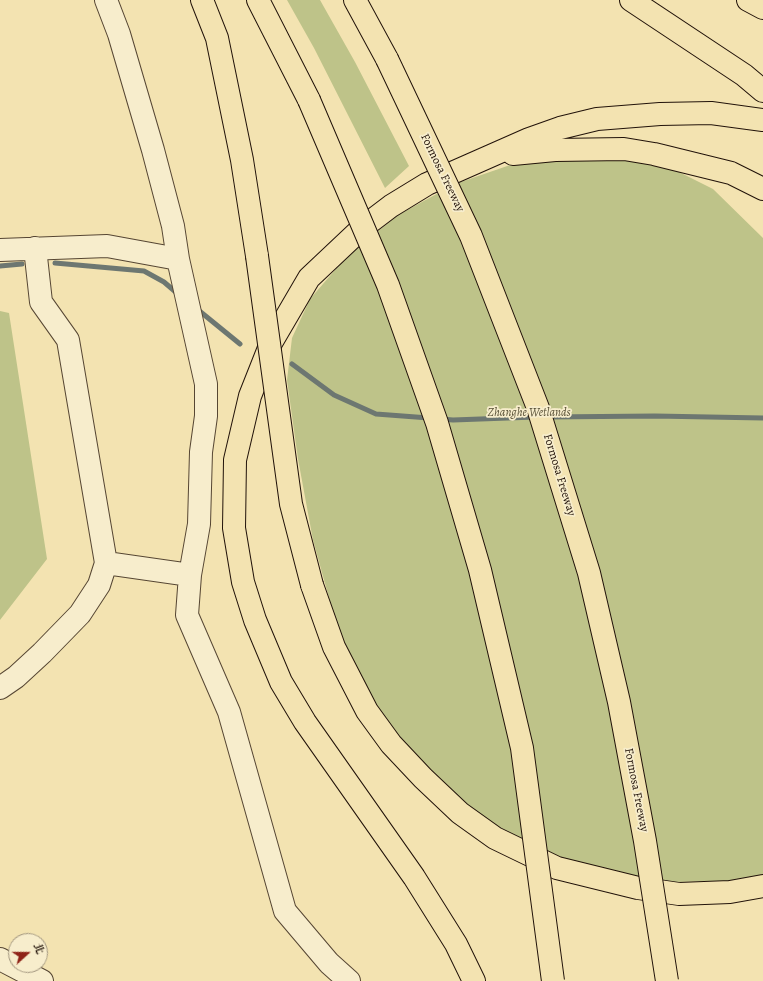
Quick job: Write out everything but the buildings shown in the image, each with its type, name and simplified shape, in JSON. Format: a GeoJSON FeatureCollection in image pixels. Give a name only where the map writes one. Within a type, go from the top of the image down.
{"type":"FeatureCollection","features":[{"type":"Feature","properties":{"kind":"highway"},"geometry":{"type":"LineString","coordinates":[[202,0],[217,38],[242,160],[257,256],[291,504],[312,585],[334,647],[367,711],[390,744],[460,813],[495,838],[557,868],[638,888],[679,894],[730,892],[763,886]]}},
{"type":"Feature","properties":{"kind":"highway"},"geometry":{"type":"LineString","coordinates":[[258,0],[309,100],[388,285],[437,422],[480,570],[522,748],[553,981]]}},
{"type":"Feature","properties":{"kind":"highway","name":"Formosa Freeway"},"geometry":{"type":"LineString","coordinates":[[355,0],[386,59],[471,236],[538,408],[589,573],[619,702],[645,841],[667,981]]}},
{"type":"Feature","properties":{"kind":"highway"},"geometry":{"type":"LineString","coordinates":[[631,0],[744,75],[763,92]]}},
{"type":"Feature","properties":{"kind":"highway"},"geometry":{"type":"LineString","coordinates":[[748,0],[763,8]]}},
{"type":"Feature","properties":{"kind":"highway"},"geometry":{"type":"LineString","coordinates":[[474,981],[456,944],[414,877],[305,722],[281,682],[255,620],[243,582],[234,528],[235,460],[250,396],[271,343],[309,278],[362,228],[391,206],[427,184],[484,158],[560,128],[597,119],[660,114],[711,113],[763,120]]}},
{"type":"Feature","properties":{"kind":"highway"},"geometry":{"type":"LineString","coordinates":[[484,158],[524,152],[555,150],[624,149],[654,154],[731,173],[763,189]]}},
{"type":"Feature","properties":{"kind":"street"},"geometry":{"type":"LineString","coordinates":[[106,0],[119,34],[153,150],[173,226],[178,259],[206,384],[206,410],[201,452],[198,524],[190,575],[187,615],[229,712],[285,911],[329,963],[349,981]]}},
{"type":"Feature","properties":{"kind":"street"},"geometry":{"type":"LineString","coordinates":[[0,250],[36,259],[107,246],[178,259]]}},
{"type":"Feature","properties":{"kind":"street"},"geometry":{"type":"LineString","coordinates":[[0,688],[16,677],[42,653],[80,614],[99,585],[106,563],[68,340],[41,302],[36,259]]}},
{"type":"Feature","properties":{"kind":"street"},"geometry":{"type":"LineString","coordinates":[[106,563],[190,575]]}},
{"type":"Feature","properties":{"kind":"street"},"geometry":{"type":"LineString","coordinates":[[0,958],[42,981]]}},
{"type":"Feature","properties":{"kind":"green space"},"geometry":{"type":"Polygon","coordinates":[[[287,0],[320,0],[355,62],[409,166],[385,188],[314,48],[287,0]]]}},
{"type":"Feature","properties":{"kind":"green space","name":"Zhanghe Wetlands"},"geometry":{"type":"Polygon","coordinates":[[[573,158],[631,161],[675,170],[713,189],[763,238],[763,875],[734,881],[670,882],[614,873],[570,863],[484,821],[441,784],[398,738],[360,682],[334,616],[313,540],[298,459],[287,380],[292,338],[310,299],[348,255],[398,215],[455,184],[516,163],[573,158]]]}},
{"type":"Feature","properties":{"kind":"green space"},"geometry":{"type":"Polygon","coordinates":[[[0,311],[9,313],[47,559],[0,620],[0,311]]]}},
{"type":"Feature","properties":{"kind":"waterway"},"geometry":{"type":"LineString","coordinates":[[55,263],[144,271],[164,282],[178,294]]}},
{"type":"Feature","properties":{"kind":"waterway"},"geometry":{"type":"LineString","coordinates":[[0,266],[22,264]]}},
{"type":"Feature","properties":{"kind":"waterway"},"geometry":{"type":"LineString","coordinates":[[197,309],[240,344]]}},
{"type":"Feature","properties":{"kind":"waterway"},"geometry":{"type":"LineString","coordinates":[[292,364],[334,395],[376,414],[429,418]]}},
{"type":"Feature","properties":{"kind":"waterway"},"geometry":{"type":"LineString","coordinates":[[547,417],[655,416],[763,418]]}},
{"type":"Feature","properties":{"kind":"waterway"},"geometry":{"type":"LineString","coordinates":[[441,419],[453,420],[535,417]]}}]}
